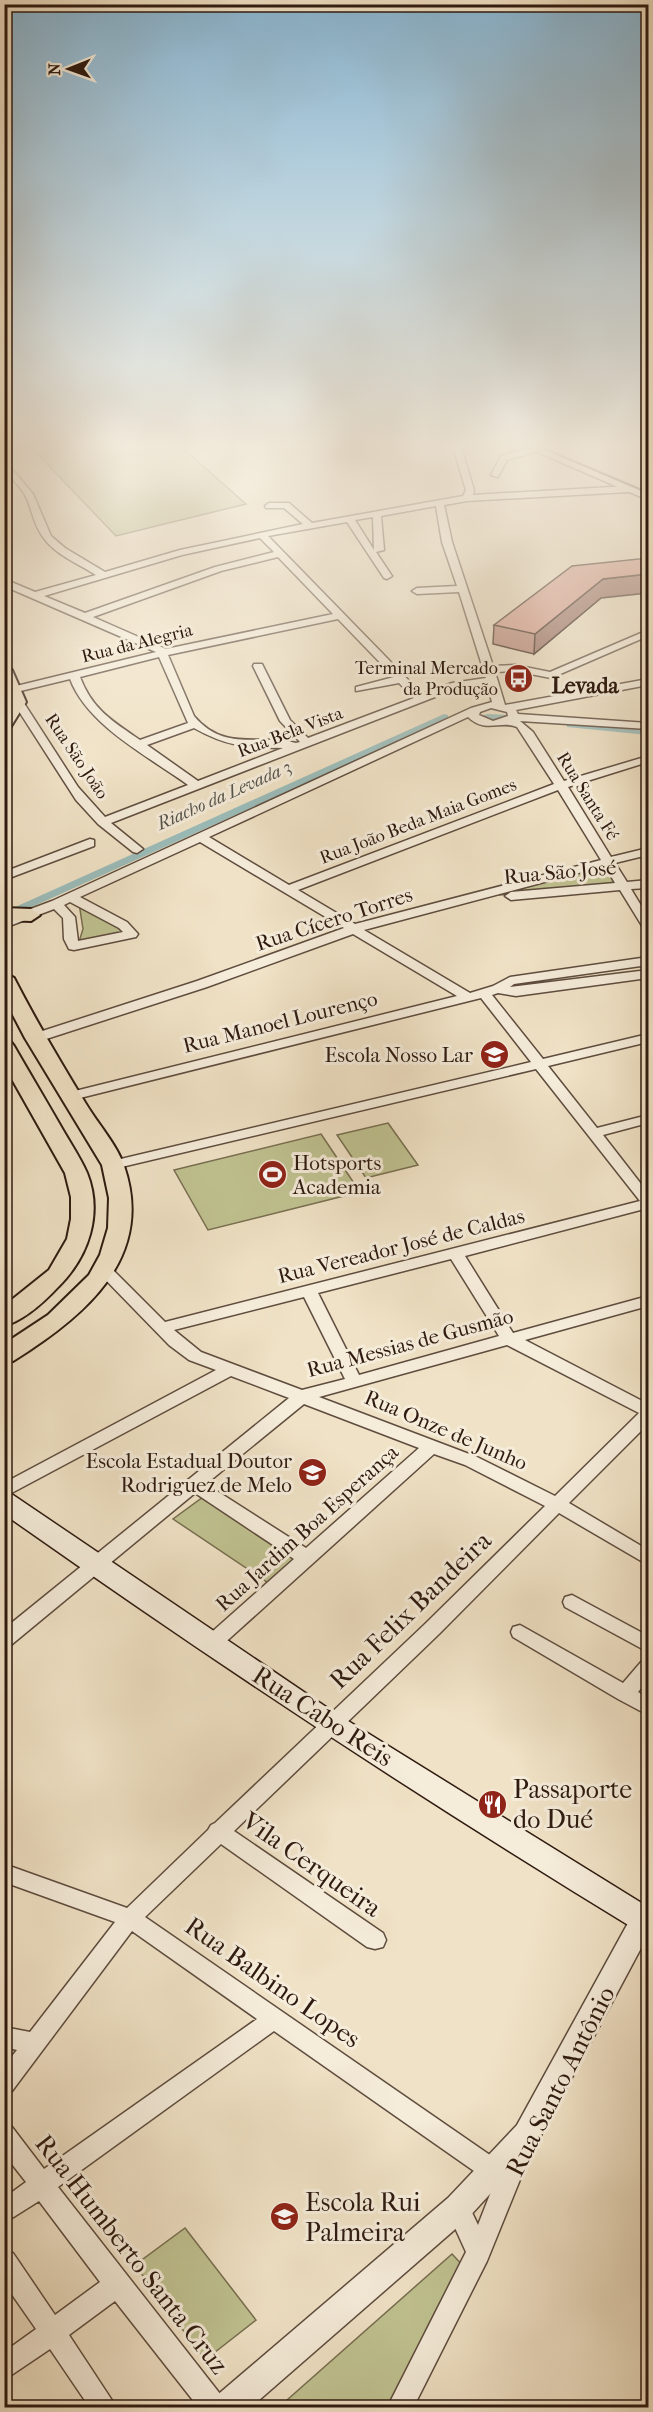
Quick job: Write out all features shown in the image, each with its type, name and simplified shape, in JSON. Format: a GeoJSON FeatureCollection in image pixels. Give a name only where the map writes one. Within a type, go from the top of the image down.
{"type":"FeatureCollection","features":[{"type":"Feature","properties":{"kind":"main road"},"geometry":{"type":"LineString","coordinates":[[4,670],[11,693],[4,725]]}},
{"type":"Feature","properties":{"kind":"main road"},"geometry":{"type":"LineString","coordinates":[[4,914],[36,913]]}},
{"type":"Feature","properties":{"kind":"main road"},"geometry":{"type":"LineString","coordinates":[[4,978],[35,1038],[113,1165],[121,1189],[123,1207],[118,1237],[104,1270],[68,1313],[41,1334],[4,1355]]}},
{"type":"Feature","properties":{"kind":"main road"},"geometry":{"type":"LineString","coordinates":[[4,1046],[51,1128],[82,1190],[84,1209],[77,1244],[65,1266],[48,1285],[4,1318]]}},
{"type":"Feature","properties":{"kind":"main road"},"geometry":{"type":"LineString","coordinates":[[51,1128],[74,1131],[82,1112]]}},
{"type":"Feature","properties":{"kind":"main road","name":"Rua Cabo Reis"},"geometry":{"type":"LineString","coordinates":[[4,1502],[331,1723],[647,1918]]}},
{"type":"Feature","properties":{"kind":"street"},"geometry":{"type":"LineString","coordinates":[[73,557],[103,575]]}},
{"type":"Feature","properties":{"kind":"street"},"geometry":{"type":"LineString","coordinates":[[36,596],[168,557]]}},
{"type":"Feature","properties":{"kind":"street"},"geometry":{"type":"LineString","coordinates":[[87,616],[218,569],[269,557]]}},
{"type":"Feature","properties":{"kind":"street"},"geometry":{"type":"LineString","coordinates":[[281,557],[420,698]]}},
{"type":"Feature","properties":{"kind":"street"},"geometry":{"type":"LineString","coordinates":[[374,557],[387,576]]}},
{"type":"Feature","properties":{"kind":"street"},"geometry":{"type":"LineString","coordinates":[[452,557],[503,707]]}},
{"type":"Feature","properties":{"kind":"street"},"geometry":{"type":"LineString","coordinates":[[4,582],[135,636],[163,652],[173,682],[189,717],[195,724],[218,737],[239,744],[303,743]]}},
{"type":"Feature","properties":{"kind":"street"},"geometry":{"type":"LineString","coordinates":[[417,591],[462,589]]}},
{"type":"Feature","properties":{"kind":"street","name":"Rua da Alegria"},"geometry":{"type":"LineString","coordinates":[[11,693],[163,652],[339,616]]}},
{"type":"Feature","properties":{"kind":"street","name":"Rua Bela Vista"},"geometry":{"type":"LineString","coordinates":[[102,822],[456,685],[510,667],[546,675],[557,674],[648,633]]}},
{"type":"Feature","properties":{"kind":"street"},"geometry":{"type":"LineString","coordinates":[[258,666],[285,721],[303,743]]}},
{"type":"Feature","properties":{"kind":"street"},"geometry":{"type":"LineString","coordinates":[[74,675],[89,705],[196,785]]}},
{"type":"Feature","properties":{"kind":"street"},"geometry":{"type":"LineString","coordinates":[[360,689],[401,679]]}},
{"type":"Feature","properties":{"kind":"street"},"geometry":{"type":"LineString","coordinates":[[4,924],[56,904],[475,710],[648,682]]}},
{"type":"Feature","properties":{"kind":"street","name":"Rua São João"},"geometry":{"type":"LineString","coordinates":[[11,693],[39,728],[73,789],[102,822],[137,849]]}},
{"type":"Feature","properties":{"kind":"street","name":"Rua Santa Fé"},"geometry":{"type":"LineString","coordinates":[[503,707],[514,712],[516,721],[609,862],[648,926]]}},
{"type":"Feature","properties":{"kind":"street"},"geometry":{"type":"LineString","coordinates":[[475,710],[473,716],[486,723]]}},
{"type":"Feature","properties":{"kind":"street"},"geometry":{"type":"LineString","coordinates":[[435,728],[516,721],[648,726]]}},
{"type":"Feature","properties":{"kind":"street"},"geometry":{"type":"LineString","coordinates":[[516,721],[648,736]]}},
{"type":"Feature","properties":{"kind":"street"},"geometry":{"type":"LineString","coordinates":[[139,744],[195,724]]}},
{"type":"Feature","properties":{"kind":"street","name":"Rua João Beda Maia Gomes"},"geometry":{"type":"LineString","coordinates":[[290,889],[559,786],[648,759]]}},
{"type":"Feature","properties":{"kind":"street"},"geometry":{"type":"LineString","coordinates":[[201,837],[468,997]]}},
{"type":"Feature","properties":{"kind":"street"},"geometry":{"type":"LineString","coordinates":[[4,876],[90,843]]}},
{"type":"Feature","properties":{"kind":"street","name":"Rua Cícero Torres"},"geometry":{"type":"LineString","coordinates":[[35,1038],[202,984],[356,928],[474,899],[648,850]]}},
{"type":"Feature","properties":{"kind":"street","name":"Rua São José"},"geometry":{"type":"LineString","coordinates":[[474,899],[648,884]]}},
{"type":"Feature","properties":{"kind":"street"},"geometry":{"type":"LineString","coordinates":[[56,904],[69,917],[70,939],[74,946],[132,933],[123,925],[70,897]]}},
{"type":"Feature","properties":{"kind":"street"},"geometry":{"type":"LineString","coordinates":[[4,934],[36,913]]}},
{"type":"Feature","properties":{"kind":"street","name":"Rua Manoel Lourenço"},"geometry":{"type":"LineString","coordinates":[[82,1112],[491,991],[510,981],[648,962]]}},
{"type":"Feature","properties":{"kind":"street","name":"Rua Manoel Lourenço"},"geometry":{"type":"LineString","coordinates":[[491,991],[516,992],[648,974]]}},
{"type":"Feature","properties":{"kind":"street"},"geometry":{"type":"LineString","coordinates":[[491,991],[540,1064],[648,1203]]}},
{"type":"Feature","properties":{"kind":"street"},"geometry":{"type":"LineString","coordinates":[[113,1165],[648,1038]]}},
{"type":"Feature","properties":{"kind":"street"},"geometry":{"type":"LineString","coordinates":[[594,1133],[648,1119]]}},
{"type":"Feature","properties":{"kind":"street","name":"Rua Vereador José de Caldas"},"geometry":{"type":"LineString","coordinates":[[163,1328],[648,1203]]}},
{"type":"Feature","properties":{"kind":"street"},"geometry":{"type":"LineString","coordinates":[[456,1254],[509,1339],[648,1413]]}},
{"type":"Feature","properties":{"kind":"street","name":"Rua Onze de Junho"},"geometry":{"type":"LineString","coordinates":[[104,1270],[185,1350],[229,1370],[471,1461],[559,1505],[648,1558]]}},
{"type":"Feature","properties":{"kind":"street"},"geometry":{"type":"LineString","coordinates":[[309,1291],[355,1383]]}},
{"type":"Feature","properties":{"kind":"street","name":"Rua Messias de Gusmão"},"geometry":{"type":"LineString","coordinates":[[4,1640],[302,1396],[648,1301]]}},
{"type":"Feature","properties":{"kind":"street"},"geometry":{"type":"LineString","coordinates":[[4,1491],[229,1370]]}},
{"type":"Feature","properties":{"kind":"street","name":"Rua Felix Bandeira"},"geometry":{"type":"LineString","coordinates":[[4,2084],[130,1918],[559,1505],[648,1413]]}},
{"type":"Feature","properties":{"kind":"street","name":"Rua Jardim Boa Esperança"},"geometry":{"type":"LineString","coordinates":[[213,1643],[432,1446]]}},
{"type":"Feature","properties":{"kind":"street"},"geometry":{"type":"LineString","coordinates":[[193,1484],[307,1558]]}},
{"type":"Feature","properties":{"kind":"street"},"geometry":{"type":"LineString","coordinates":[[572,1602],[648,1645]]}},
{"type":"Feature","properties":{"kind":"street"},"geometry":{"type":"LineString","coordinates":[[520,1632],[648,1707]]}},
{"type":"Feature","properties":{"kind":"street"},"geometry":{"type":"LineString","coordinates":[[625,1694],[648,1667]]}},
{"type":"Feature","properties":{"kind":"street","name":"Vila Cerqueira"},"geometry":{"type":"LineString","coordinates":[[218,1831],[375,1940]]}},
{"type":"Feature","properties":{"kind":"street","name":"Rua Balbino Lopes"},"geometry":{"type":"LineString","coordinates":[[4,1873],[130,1918],[492,2170]]}},
{"type":"Feature","properties":{"kind":"street","name":"Rua Santo Antônio"},"geometry":{"type":"LineString","coordinates":[[399,2408],[478,2253],[527,2134],[647,1918]]}},
{"type":"Feature","properties":{"kind":"street"},"geometry":{"type":"LineString","coordinates":[[4,2212],[40,2184],[275,2018]]}},
{"type":"Feature","properties":{"kind":"street"},"geometry":{"type":"LineString","coordinates":[[4,2037],[36,2043]]}},
{"type":"Feature","properties":{"kind":"street"},"geometry":{"type":"LineString","coordinates":[[226,2408],[458,2208],[527,2134]]}},
{"type":"Feature","properties":{"kind":"street","name":"Rua Humberto Santa Cruz"},"geometry":{"type":"LineString","coordinates":[[4,2135],[117,2284],[216,2408]]}},
{"type":"Feature","properties":{"kind":"street"},"geometry":{"type":"LineString","coordinates":[[458,2208],[478,2253]]}},
{"type":"Feature","properties":{"kind":"street"},"geometry":{"type":"LineString","coordinates":[[4,2261],[105,2408]]}},
{"type":"Feature","properties":{"kind":"street"},"geometry":{"type":"LineString","coordinates":[[4,2368],[117,2284]]}},
{"type":"Feature","properties":{"kind":"green space"},"geometry":{"type":"Polygon","coordinates":[[[604,865],[618,886],[499,895],[604,865]]]}},
{"type":"Feature","properties":{"kind":"green space"},"geometry":{"type":"Polygon","coordinates":[[[79,903],[134,932],[78,945],[83,929],[79,903]]]}},
{"type":"Feature","properties":{"kind":"green space"},"geometry":{"type":"Polygon","coordinates":[[[388,1123],[418,1165],[366,1178],[337,1135],[388,1123]]]}},
{"type":"Feature","properties":{"kind":"green space"},"geometry":{"type":"Polygon","coordinates":[[[321,1134],[360,1192],[208,1230],[174,1170],[321,1134]]]}},
{"type":"Feature","properties":{"kind":"green space"},"geometry":{"type":"Polygon","coordinates":[[[210,1492],[309,1551],[270,1584],[173,1519],[210,1492]]]}},
{"type":"Feature","properties":{"kind":"green space"},"geometry":{"type":"Polygon","coordinates":[[[185,2228],[256,2320],[205,2360],[135,2265],[185,2228]]]}},
{"type":"Feature","properties":{"kind":"green space"},"geometry":{"type":"Polygon","coordinates":[[[452,2254],[468,2271],[391,2407],[278,2408],[452,2254]]]}},
{"type":"Feature","properties":{"kind":"building"},"geometry":{"type":"Polygon","coordinates":[[[648,558],[648,574],[603,579],[535,634],[494,625],[572,566],[648,558]]]}},
{"type":"Feature","properties":{"kind":"waterway","name":"Riacho da Levada 3"},"geometry":{"type":"LineString","coordinates":[[19,908],[444,717]]}},
{"type":"Feature","properties":{"kind":"waterway","name":"Riacho da Levada 3"},"geometry":{"type":"LineString","coordinates":[[488,717],[509,718]]}},
{"type":"Feature","properties":{"kind":"waterway","name":"Riacho da Levada 3"},"geometry":{"type":"LineString","coordinates":[[571,725],[648,732]]}},
{"type":"Feature","properties":{"kind":"place","name":"Terminal Mercado da Produção"},"geometry":{"type":"Point","coordinates":[519,678]}},
{"type":"Feature","properties":{"kind":"place","name":"Escola Nosso Lar"},"geometry":{"type":"Point","coordinates":[494,1055]}},
{"type":"Feature","properties":{"kind":"place","name":"Hotsports Academia"},"geometry":{"type":"Point","coordinates":[272,1175]}},
{"type":"Feature","properties":{"kind":"place","name":"Escola Estadual Doutor Rodriguez de Melo"},"geometry":{"type":"Point","coordinates":[313,1473]}},
{"type":"Feature","properties":{"kind":"place","name":"Passaporte do Dué"},"geometry":{"type":"Point","coordinates":[492,1804]}},
{"type":"Feature","properties":{"kind":"place","name":"Escola Rui Palmeira"},"geometry":{"type":"Point","coordinates":[284,2217]}},
{"type":"Feature","properties":{"kind":"district","name":"Levada"},"geometry":{"type":"Point","coordinates":[585,685]}}]}
